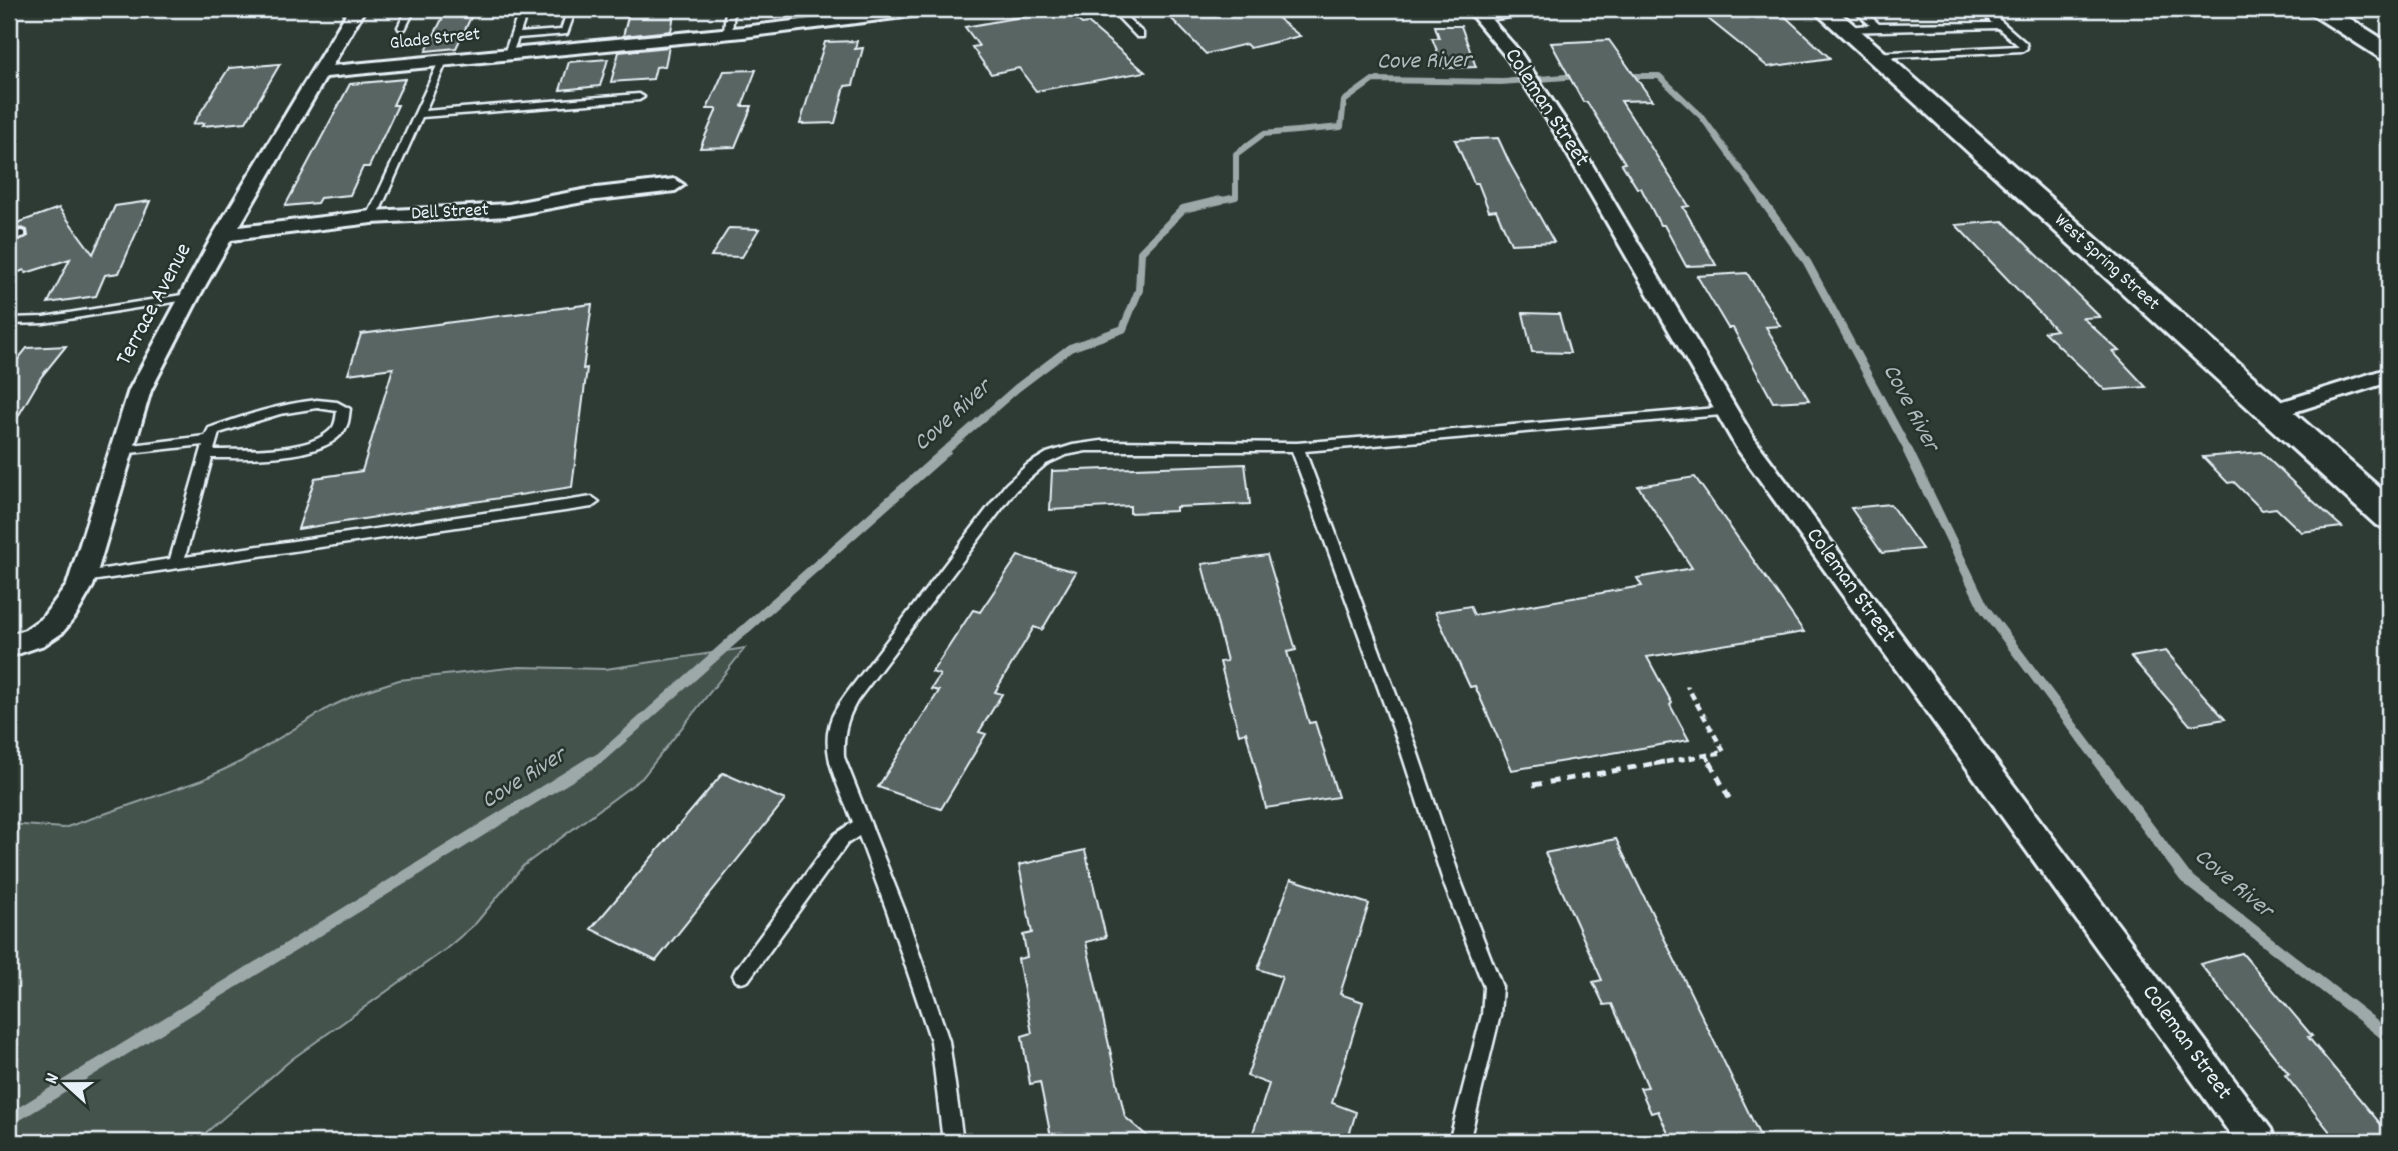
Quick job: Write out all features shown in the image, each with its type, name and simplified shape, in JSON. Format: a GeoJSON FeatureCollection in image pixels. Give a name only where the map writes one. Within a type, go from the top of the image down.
{"type":"FeatureCollection","features":[{"type":"Feature","properties":{"kind":"main road","name":"West Spring Street"},"geometry":{"type":"LineString","coordinates":[[1823,9],[1852,19],[2272,412],[2389,516]]}},
{"type":"Feature","properties":{"kind":"main road"},"geometry":{"type":"LineString","coordinates":[[2319,9],[2389,52]]}},
{"type":"Feature","properties":{"kind":"street","name":"Terrace Avenue"},"geometry":{"type":"LineString","coordinates":[[9,646],[36,639],[52,627],[68,609],[84,577],[140,390],[223,235],[357,9]]}},
{"type":"Feature","properties":{"kind":"street","name":"Glade Street"},"geometry":{"type":"LineString","coordinates":[[321,72],[728,33],[928,9]]}},
{"type":"Feature","properties":{"kind":"street","name":"Coleman Street"},"geometry":{"type":"LineString","coordinates":[[1478,13],[1514,55],[1562,128],[1751,450],[2258,1142]]}},
{"type":"Feature","properties":{"kind":"street","name":"Dell Street"},"geometry":{"type":"LineString","coordinates":[[223,235],[372,217],[509,210],[588,195],[675,185]]}},
{"type":"Feature","properties":{"kind":"street"},"geometry":{"type":"LineString","coordinates":[[2272,412],[2389,375]]}},
{"type":"Feature","properties":{"kind":"lane"},"geometry":{"type":"LineString","coordinates":[[402,27],[411,9]]}},
{"type":"Feature","properties":{"kind":"lane"},"geometry":{"type":"LineString","coordinates":[[508,54],[524,9]]}},
{"type":"Feature","properties":{"kind":"lane"},"geometry":{"type":"LineString","coordinates":[[514,36],[564,32],[572,9]]}},
{"type":"Feature","properties":{"kind":"lane"},"geometry":{"type":"LineString","coordinates":[[728,33],[730,9]]}},
{"type":"Feature","properties":{"kind":"lane"},"geometry":{"type":"LineString","coordinates":[[1114,9],[1140,35]]}},
{"type":"Feature","properties":{"kind":"lane"},"geometry":{"type":"LineString","coordinates":[[1478,13],[1554,9]]}},
{"type":"Feature","properties":{"kind":"lane"},"geometry":{"type":"LineString","coordinates":[[1876,41],[2022,48],[2023,45],[1982,9]]}},
{"type":"Feature","properties":{"kind":"lane"},"geometry":{"type":"LineString","coordinates":[[1876,41],[2000,25]]}},
{"type":"Feature","properties":{"kind":"lane"},"geometry":{"type":"LineString","coordinates":[[372,217],[443,61]]}},
{"type":"Feature","properties":{"kind":"lane"},"geometry":{"type":"LineString","coordinates":[[419,114],[639,97]]}},
{"type":"Feature","properties":{"kind":"lane"},"geometry":{"type":"LineString","coordinates":[[9,238],[21,234]]}},
{"type":"Feature","properties":{"kind":"lane"},"geometry":{"type":"LineString","coordinates":[[9,321],[44,320],[188,297]]}},
{"type":"Feature","properties":{"kind":"lane"},"geometry":{"type":"LineString","coordinates":[[176,564],[205,454],[213,431],[308,405],[330,403],[344,409],[345,418],[337,431],[303,449],[205,454]]}},
{"type":"Feature","properties":{"kind":"lane"},"geometry":{"type":"LineString","coordinates":[[953,1142],[940,1041],[896,911],[836,757],[835,736],[840,718],[873,668],[1030,466],[1050,455],[1073,448],[1101,445],[1297,447],[1729,411]]}},
{"type":"Feature","properties":{"kind":"lane"},"geometry":{"type":"LineString","coordinates":[[121,450],[209,440]]}},
{"type":"Feature","properties":{"kind":"lane"},"geometry":{"type":"LineString","coordinates":[[1297,447],[1407,745],[1453,884],[1493,988],[1491,1016],[1459,1142]]}},
{"type":"Feature","properties":{"kind":"lane"},"geometry":{"type":"LineString","coordinates":[[84,577],[593,502]]}},
{"type":"Feature","properties":{"kind":"lane"},"geometry":{"type":"LineString","coordinates":[[742,975],[841,839],[861,826]]}},
{"type":"Feature","properties":{"kind":"path"},"geometry":{"type":"LineString","coordinates":[[1533,785],[1724,752],[1687,686]]}},
{"type":"Feature","properties":{"kind":"path"},"geometry":{"type":"LineString","coordinates":[[1706,755],[1730,800]]}},
{"type":"Feature","properties":{"kind":"shaded area"},"geometry":{"type":"Polygon","coordinates":[[[745,648],[642,778],[523,866],[476,923],[446,949],[292,1059],[195,1142],[9,1142],[9,824],[64,828],[202,780],[240,762],[330,707],[362,692],[399,680],[519,667],[606,669],[745,648]]]}},
{"type":"Feature","properties":{"kind":"building"},"geometry":{"type":"Polygon","coordinates":[[[447,9],[475,9],[456,48],[426,51],[447,9]]]}},
{"type":"Feature","properties":{"kind":"building"},"geometry":{"type":"Polygon","coordinates":[[[630,9],[675,9],[671,31],[623,36],[630,9]]]}},
{"type":"Feature","properties":{"kind":"building"},"geometry":{"type":"Polygon","coordinates":[[[1064,9],[1082,24],[1088,23],[1145,72],[1036,91],[1019,68],[991,74],[972,47],[979,46],[965,27],[1064,9]]]}},
{"type":"Feature","properties":{"kind":"building"},"geometry":{"type":"Polygon","coordinates":[[[1162,9],[1266,9],[1300,36],[1250,48],[1246,44],[1206,54],[1162,9]]]}},
{"type":"Feature","properties":{"kind":"building"},"geometry":{"type":"Polygon","coordinates":[[[1696,9],[1777,9],[1830,58],[1768,67],[1696,9]]]}},
{"type":"Feature","properties":{"kind":"building"},"geometry":{"type":"Polygon","coordinates":[[[1435,26],[1461,26],[1476,67],[1444,68],[1432,38],[1439,38],[1435,26]]]}},
{"type":"Feature","properties":{"kind":"building"},"geometry":{"type":"Polygon","coordinates":[[[1609,40],[1652,100],[1621,101],[1689,206],[1683,207],[1716,265],[1686,266],[1664,225],[1660,225],[1641,188],[1637,188],[1622,164],[1625,163],[1587,102],[1583,102],[1551,43],[1609,40]]]}},
{"type":"Feature","properties":{"kind":"building"},"geometry":{"type":"Polygon","coordinates":[[[857,41],[855,49],[863,48],[853,85],[845,86],[835,123],[800,124],[825,42],[857,41]]]}},
{"type":"Feature","properties":{"kind":"building"},"geometry":{"type":"Polygon","coordinates":[[[669,47],[665,66],[656,67],[653,79],[611,82],[619,52],[669,47]]]}},
{"type":"Feature","properties":{"kind":"building"},"geometry":{"type":"Polygon","coordinates":[[[608,59],[600,86],[560,90],[569,62],[608,59]]]}},
{"type":"Feature","properties":{"kind":"building"},"geometry":{"type":"Polygon","coordinates":[[[280,64],[246,122],[202,126],[204,123],[193,124],[229,68],[280,64]]]}},
{"type":"Feature","properties":{"kind":"building"},"geometry":{"type":"Polygon","coordinates":[[[756,70],[742,106],[752,106],[735,147],[700,148],[717,109],[707,109],[724,71],[756,70]]]}},
{"type":"Feature","properties":{"kind":"building"},"geometry":{"type":"Polygon","coordinates":[[[405,79],[393,105],[398,105],[369,167],[363,167],[350,195],[320,198],[317,203],[285,206],[350,84],[405,79]]]}},
{"type":"Feature","properties":{"kind":"building"},"geometry":{"type":"Polygon","coordinates":[[[1498,138],[1554,242],[1511,244],[1496,210],[1489,211],[1478,183],[1474,183],[1455,140],[1498,138]]]}},
{"type":"Feature","properties":{"kind":"building"},"geometry":{"type":"Polygon","coordinates":[[[150,201],[119,273],[105,275],[96,296],[48,303],[70,259],[9,276],[9,243],[28,236],[27,230],[22,228],[9,232],[9,226],[59,208],[93,254],[115,206],[150,201]]]}},
{"type":"Feature","properties":{"kind":"building"},"geometry":{"type":"Polygon","coordinates":[[[2003,221],[2100,317],[2083,318],[2119,351],[2113,352],[2146,387],[2105,390],[2044,332],[2056,330],[1956,225],[2003,221]]]}},
{"type":"Feature","properties":{"kind":"building"},"geometry":{"type":"Polygon","coordinates":[[[729,228],[759,229],[742,257],[711,256],[729,228]]]}},
{"type":"Feature","properties":{"kind":"building"},"geometry":{"type":"Polygon","coordinates":[[[1747,273],[1780,326],[1766,327],[1809,400],[1773,402],[1733,328],[1728,328],[1697,276],[1747,273]]]}},
{"type":"Feature","properties":{"kind":"building"},"geometry":{"type":"Polygon","coordinates":[[[592,304],[572,487],[298,529],[315,478],[362,471],[393,368],[348,374],[361,334],[592,304]]]}},
{"type":"Feature","properties":{"kind":"building"},"geometry":{"type":"Polygon","coordinates":[[[1523,313],[1559,314],[1570,353],[1532,352],[1523,313]]]}},
{"type":"Feature","properties":{"kind":"building"},"geometry":{"type":"Polygon","coordinates":[[[66,346],[41,377],[9,432],[9,370],[27,348],[66,346]]]}},
{"type":"Feature","properties":{"kind":"building"},"geometry":{"type":"Polygon","coordinates":[[[2261,452],[2342,527],[2301,532],[2276,508],[2262,510],[2234,482],[2228,483],[2203,457],[2261,452]]]}},
{"type":"Feature","properties":{"kind":"building"},"geometry":{"type":"Polygon","coordinates":[[[1245,464],[1250,504],[1176,507],[1176,511],[1130,513],[1130,506],[1050,510],[1052,471],[1245,464]]]}},
{"type":"Feature","properties":{"kind":"building"},"geometry":{"type":"Polygon","coordinates":[[[1695,477],[1804,632],[1647,657],[1689,740],[1512,770],[1475,686],[1470,687],[1435,612],[1470,606],[1474,615],[1642,586],[1637,578],[1692,568],[1638,486],[1695,477]]]}},
{"type":"Feature","properties":{"kind":"building"},"geometry":{"type":"Polygon","coordinates":[[[1890,504],[1922,549],[1882,553],[1851,508],[1890,504]]]}},
{"type":"Feature","properties":{"kind":"building"},"geometry":{"type":"Polygon","coordinates":[[[1267,555],[1296,650],[1287,652],[1309,723],[1315,722],[1338,797],[1266,808],[1246,732],[1239,734],[1220,662],[1227,661],[1202,564],[1267,555]]]}},
{"type":"Feature","properties":{"kind":"building"},"geometry":{"type":"Polygon","coordinates":[[[1018,556],[1076,572],[1042,630],[1034,627],[995,692],[1002,694],[979,732],[986,734],[941,809],[878,787],[939,691],[931,689],[940,675],[932,672],[973,610],[980,612],[1018,556]]]}},
{"type":"Feature","properties":{"kind":"building"},"geometry":{"type":"Polygon","coordinates":[[[2166,651],[2225,719],[2190,725],[2131,657],[2166,651]]]}},
{"type":"Feature","properties":{"kind":"building"},"geometry":{"type":"Polygon","coordinates":[[[723,773],[785,800],[656,961],[591,929],[723,773]]]}},
{"type":"Feature","properties":{"kind":"building"},"geometry":{"type":"Polygon","coordinates":[[[1616,839],[1760,1136],[1735,1142],[1672,1142],[1658,1111],[1651,1113],[1640,1088],[1648,1087],[1612,1004],[1604,1005],[1593,982],[1602,980],[1545,853],[1616,839]]]}},
{"type":"Feature","properties":{"kind":"building"},"geometry":{"type":"Polygon","coordinates":[[[1085,850],[1106,937],[1086,942],[1125,1117],[1154,1142],[1052,1142],[1040,1082],[1030,1084],[1022,1036],[1032,1033],[1018,959],[1027,957],[1023,935],[1032,933],[1019,865],[1085,850]]]}},
{"type":"Feature","properties":{"kind":"building"},"geometry":{"type":"Polygon","coordinates":[[[1291,879],[1369,904],[1340,994],[1363,1002],[1332,1103],[1356,1112],[1347,1142],[1250,1142],[1269,1084],[1247,1076],[1282,977],[1258,969],[1291,879]]]}},
{"type":"Feature","properties":{"kind":"building"},"geometry":{"type":"Polygon","coordinates":[[[2242,953],[2389,1134],[2389,1142],[2338,1142],[2285,1075],[2289,1074],[2200,964],[2242,953]]]}},
{"type":"Feature","properties":{"kind":"waterway","name":"Cove River"},"geometry":{"type":"LineString","coordinates":[[1214,202],[1236,197],[1236,154],[1263,134],[1341,127],[1344,101],[1373,80],[1501,82],[1579,76]]}},
{"type":"Feature","properties":{"kind":"waterway","name":"Cove River"},"geometry":{"type":"LineString","coordinates":[[1622,76],[1659,76],[1702,117],[1764,202]]}},
{"type":"Feature","properties":{"kind":"waterway","name":"Cove River"},"geometry":{"type":"LineString","coordinates":[[944,452],[1017,388],[1070,348],[1123,329],[1139,290],[1141,252],[1183,209],[1221,200]]}},
{"type":"Feature","properties":{"kind":"waterway","name":"Cove River"},"geometry":{"type":"LineString","coordinates":[[1762,200],[1807,262],[1909,452]]}},
{"type":"Feature","properties":{"kind":"waterway","name":"Cove River"},"geometry":{"type":"LineString","coordinates":[[589,764],[601,757],[946,451]]}},
{"type":"Feature","properties":{"kind":"waterway","name":"Cove River"},"geometry":{"type":"LineString","coordinates":[[1908,451],[1984,608],[2101,764]]}},
{"type":"Feature","properties":{"kind":"waterway","name":"Cove River"},"geometry":{"type":"LineString","coordinates":[[9,1120],[592,762]]}},
{"type":"Feature","properties":{"kind":"waterway","name":"Cove River"},"geometry":{"type":"LineString","coordinates":[[2099,762],[2185,877],[2389,1037]]}}]}
